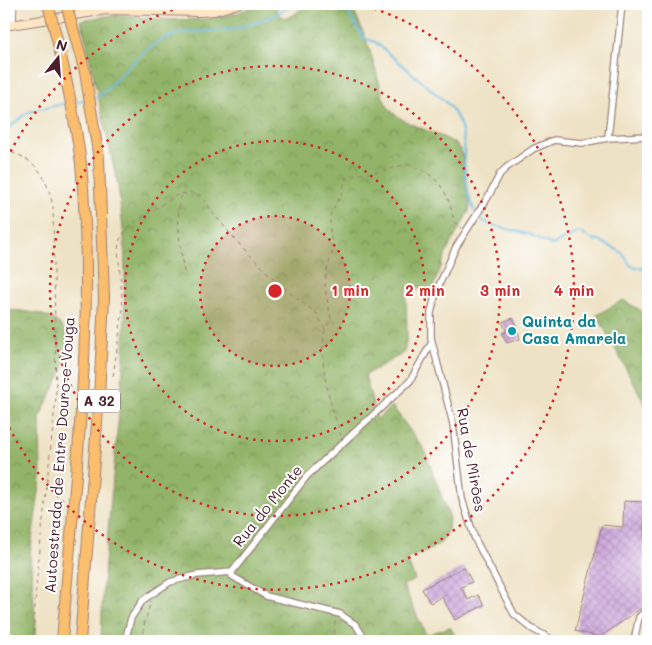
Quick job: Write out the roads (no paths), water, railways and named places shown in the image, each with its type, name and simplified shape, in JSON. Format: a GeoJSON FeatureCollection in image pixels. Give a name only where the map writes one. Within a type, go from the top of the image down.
{"type":"FeatureCollection","features":[{"type":"Feature","properties":{"kind":"highway","name":"Autoestrada de Entre Douro-e-Vouga"},"geometry":{"type":"LineString","coordinates":[[48,4],[68,82],[76,124],[84,200],[86,301],[82,410],[62,641]]}},
{"type":"Feature","properties":{"kind":"highway","name":"A 32"},"geometry":{"type":"LineString","coordinates":[[66,4],[85,72],[99,159],[103,308],[99,397],[80,641]]}},
{"type":"Feature","properties":{"kind":"main road"},"geometry":{"type":"LineString","coordinates":[[4,26],[108,10],[201,12],[214,11],[238,4]]}},
{"type":"Feature","properties":{"kind":"street"},"geometry":{"type":"LineString","coordinates":[[12,25],[13,4]]}},
{"type":"Feature","properties":{"kind":"street"},"geometry":{"type":"LineString","coordinates":[[608,138],[622,4]]}},
{"type":"Feature","properties":{"kind":"street","name":"Rua de Mirões"},"geometry":{"type":"LineString","coordinates":[[554,641],[531,628],[514,614],[475,538],[462,500],[453,424],[432,342],[431,313],[436,292],[456,247],[500,174],[506,168],[533,149],[554,140],[582,143],[608,138],[648,136]]}},
{"type":"Feature","properties":{"kind":"street","name":"Rua do Monte"},"geometry":{"type":"LineString","coordinates":[[232,572],[306,476],[410,381],[432,342]]}},
{"type":"Feature","properties":{"kind":"street"},"geometry":{"type":"LineString","coordinates":[[125,641],[131,618],[143,600],[170,582],[197,575],[232,572],[232,576],[266,596],[336,613],[356,625],[366,641]]}},
{"type":"Feature","properties":{"kind":"street"},"geometry":{"type":"LineString","coordinates":[[634,641],[639,617],[648,609]]}},
{"type":"Feature","properties":{"kind":"waterway"},"geometry":{"type":"LineString","coordinates":[[92,98],[103,93],[145,51],[164,39],[186,32],[225,30],[241,27],[270,17],[292,4]]}},
{"type":"Feature","properties":{"kind":"waterway"},"geometry":{"type":"LineString","coordinates":[[343,4],[364,38],[375,42],[447,103],[454,112],[463,137],[468,193],[475,212]]}},
{"type":"Feature","properties":{"kind":"waterway"},"geometry":{"type":"LineString","coordinates":[[75,102],[85,100]]}},
{"type":"Feature","properties":{"kind":"waterway"},"geometry":{"type":"LineString","coordinates":[[4,132],[28,112],[67,103]]}},
{"type":"Feature","properties":{"kind":"waterway"},"geometry":{"type":"LineString","coordinates":[[479,218],[488,224],[531,235],[552,245],[579,232],[618,250],[631,266],[644,269],[648,274]]}},
{"type":"Feature","properties":{"kind":"place","name":"Quinta da Casa Amarela"},"geometry":{"type":"Point","coordinates":[512,331]}}]}
